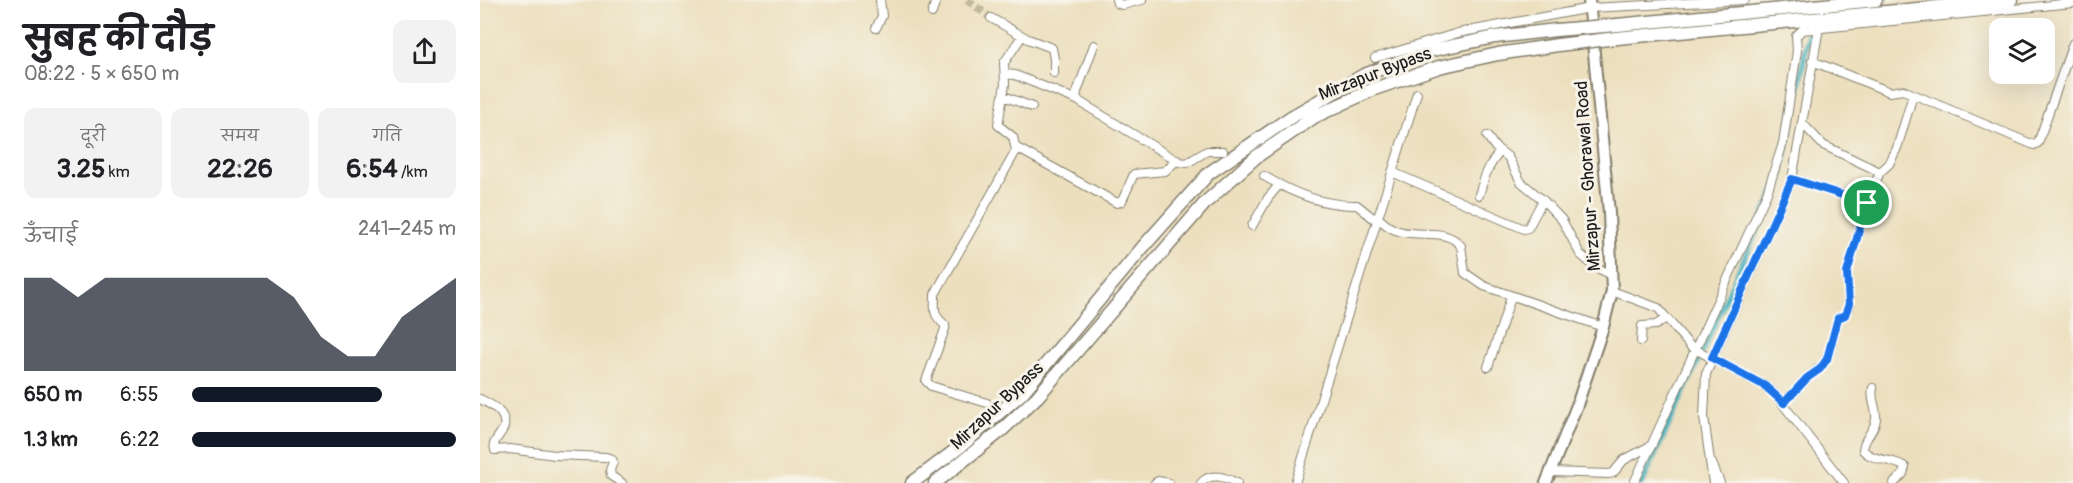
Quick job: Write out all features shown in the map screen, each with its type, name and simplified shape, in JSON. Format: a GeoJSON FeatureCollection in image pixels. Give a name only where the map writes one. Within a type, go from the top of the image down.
{"type":"FeatureCollection","features":[{"type":"Feature","properties":{"kind":"highway"},"geometry":{"type":"LineString","coordinates":[[912,483],[961,446],[1022,393],[1143,247],[1209,173],[1291,117],[1364,75],[1428,51],[1495,37],[1876,0]]}},
{"type":"Feature","properties":{"kind":"highway","name":"Mirzapur Bypass"},"geometry":{"type":"LineString","coordinates":[[935,483],[1002,430],[1037,397],[1206,202],[1256,157],[1314,117],[1374,89],[1439,67],[1498,54],[1557,45],[2010,0]]}},
{"type":"Feature","properties":{"kind":"main road","name":"Mirzapur - Ghorawal Road"},"geometry":{"type":"LineString","coordinates":[[1546,483],[1577,405],[1603,327],[1612,291],[1608,201],[1590,4]]}},
{"type":"Feature","properties":{"kind":"street"},"geometry":{"type":"LineString","coordinates":[[876,28],[882,16],[880,0]]}},
{"type":"Feature","properties":{"kind":"street"},"geometry":{"type":"LineString","coordinates":[[932,13],[936,0]]}},
{"type":"Feature","properties":{"kind":"street"},"geometry":{"type":"LineString","coordinates":[[1116,0],[1122,5],[1142,0]]}},
{"type":"Feature","properties":{"kind":"street"},"geometry":{"type":"LineString","coordinates":[[1375,58],[1458,33],[1590,4],[1744,0]]}},
{"type":"Feature","properties":{"kind":"street"},"geometry":{"type":"LineString","coordinates":[[1634,483],[1767,193],[1783,143],[1797,51],[1796,39],[1802,30],[2073,3]]}},
{"type":"Feature","properties":{"kind":"street"},"geometry":{"type":"LineString","coordinates":[[991,18],[1022,36],[1052,48],[1054,73]]}},
{"type":"Feature","properties":{"kind":"street"},"geometry":{"type":"LineString","coordinates":[[1713,483],[1704,417],[1709,357],[1792,179],[1803,124],[1816,28]]}},
{"type":"Feature","properties":{"kind":"street"},"geometry":{"type":"LineString","coordinates":[[1022,36],[1004,63],[1006,74],[1004,96],[998,125],[1013,137],[1017,148],[1117,203],[1122,201],[1134,174],[1165,171],[1177,160]]}},
{"type":"Feature","properties":{"kind":"street"},"geometry":{"type":"LineString","coordinates":[[1812,61],[1890,92],[1900,90],[2034,145],[2038,143],[2073,43]]}},
{"type":"Feature","properties":{"kind":"street"},"geometry":{"type":"LineString","coordinates":[[1077,100],[1077,92],[1094,45]]}},
{"type":"Feature","properties":{"kind":"street"},"geometry":{"type":"LineString","coordinates":[[1006,74],[1015,75],[1077,100],[1177,160],[1187,163],[1203,152],[1223,151]]}},
{"type":"Feature","properties":{"kind":"street"},"geometry":{"type":"LineString","coordinates":[[1295,483],[1417,93]]}},
{"type":"Feature","properties":{"kind":"street"},"geometry":{"type":"LineString","coordinates":[[1784,403],[1807,378],[1823,365],[1838,318],[1845,315],[1848,310],[1847,273],[1867,203],[1880,172],[1889,164],[1897,147],[1913,95]]}},
{"type":"Feature","properties":{"kind":"street"},"geometry":{"type":"LineString","coordinates":[[1004,96],[1032,107]]}},
{"type":"Feature","properties":{"kind":"street"},"geometry":{"type":"LineString","coordinates":[[1803,124],[1823,146],[1880,172]]}},
{"type":"Feature","properties":{"kind":"street"},"geometry":{"type":"LineString","coordinates":[[1487,136],[1500,152],[1508,157],[1521,182],[1562,220],[1580,254],[1594,267],[1612,275]]}},
{"type":"Feature","properties":{"kind":"street"},"geometry":{"type":"LineString","coordinates":[[987,402],[926,383],[928,371],[945,329],[934,313],[935,294],[1017,148]]}},
{"type":"Feature","properties":{"kind":"street"},"geometry":{"type":"LineString","coordinates":[[1479,195],[1484,175],[1492,160],[1500,152]]}},
{"type":"Feature","properties":{"kind":"street"},"geometry":{"type":"LineString","coordinates":[[1392,172],[1524,229],[1528,228],[1543,200]]}},
{"type":"Feature","properties":{"kind":"street"},"geometry":{"type":"LineString","coordinates":[[1264,176],[1298,194],[1344,205],[1357,205],[1373,218],[1378,217]]}},
{"type":"Feature","properties":{"kind":"street"},"geometry":{"type":"LineString","coordinates":[[1792,179],[1867,203]]}},
{"type":"Feature","properties":{"kind":"street"},"geometry":{"type":"LineString","coordinates":[[1252,226],[1268,198],[1279,185]]}},
{"type":"Feature","properties":{"kind":"street"},"geometry":{"type":"LineString","coordinates":[[1378,217],[1386,226],[1404,234],[1441,235],[1458,242],[1461,246],[1465,273],[1484,286],[1603,327]]}},
{"type":"Feature","properties":{"kind":"street"},"geometry":{"type":"LineString","coordinates":[[1612,291],[1658,308],[1689,345],[1765,386],[1784,403],[1841,482]]}},
{"type":"Feature","properties":{"kind":"street"},"geometry":{"type":"LineString","coordinates":[[1488,367],[1511,297]]}},
{"type":"Feature","properties":{"kind":"street"},"geometry":{"type":"LineString","coordinates":[[1641,340],[1642,326],[1656,325],[1666,318]]}},
{"type":"Feature","properties":{"kind":"street"},"geometry":{"type":"LineString","coordinates":[[1873,388],[1872,398],[1876,420],[1863,445],[1863,450],[1864,453],[1880,460],[1899,463],[1905,467],[1904,474],[1894,483]]}},
{"type":"Feature","properties":{"kind":"street"},"geometry":{"type":"LineString","coordinates":[[480,399],[498,409],[503,419],[503,429],[494,444],[495,450],[510,449],[555,455],[606,457],[614,462],[610,472],[611,476],[622,483]]}},
{"type":"Feature","properties":{"kind":"street"},"geometry":{"type":"LineString","coordinates":[[1551,472],[1609,474],[1624,460],[1652,445]]}},
{"type":"Feature","properties":{"kind":"street"},"geometry":{"type":"LineString","coordinates":[[1709,459],[1717,470],[1720,483]]}},
{"type":"Feature","properties":{"kind":"street"},"geometry":{"type":"LineString","coordinates":[[1201,483],[1210,477],[1224,478],[1237,483]]}},
{"type":"Feature","properties":{"kind":"street"},"geometry":{"type":"LineString","coordinates":[[1155,483],[1158,481],[1169,483]]}},
{"type":"Feature","properties":{"kind":"waterway"},"geometry":{"type":"LineString","coordinates":[[1642,483],[1780,180],[1810,28]]}},
{"type":"Feature","properties":{"kind":"tunnel"},"geometry":{"type":"LineString","coordinates":[[967,0],[991,18]]}},
{"type":"Feature","properties":{"kind":"route"},"geometry":{"type":"LineString","coordinates":[[1792,179],[1867,203],[1847,273],[1848,310],[1845,315],[1838,318],[1827,359],[1820,369],[1807,378],[1784,403],[1765,386],[1712,358],[1792,179]]}}]}
